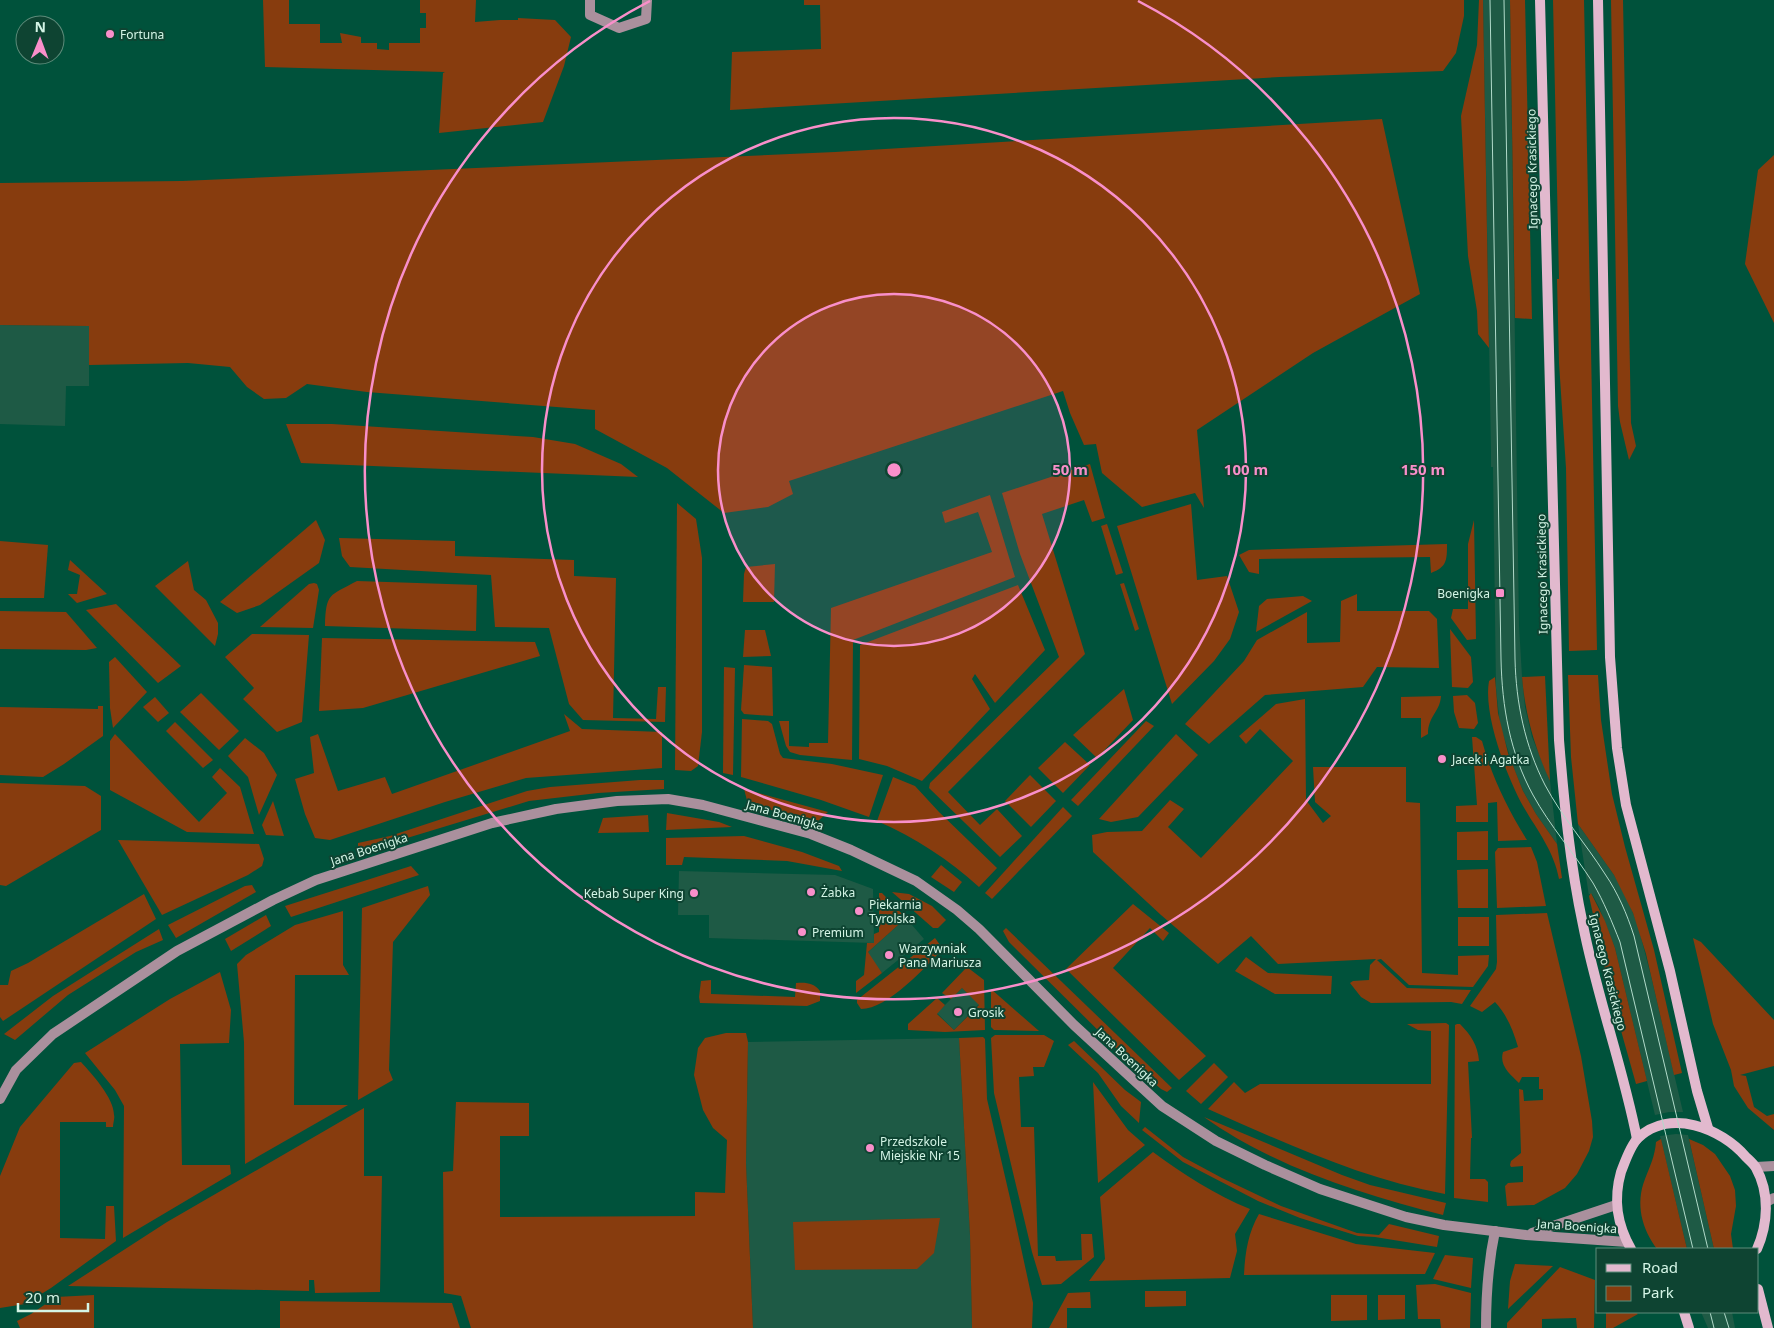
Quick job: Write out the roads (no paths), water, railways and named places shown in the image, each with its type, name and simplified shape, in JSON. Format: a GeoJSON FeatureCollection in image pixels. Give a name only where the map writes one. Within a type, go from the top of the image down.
{"type":"FeatureCollection","features":[{"type":"Feature","properties":{"kind":"main road","name":"Ignacego Krasickiego"},"geometry":{"type":"LineString","coordinates":[[1540,0],[1559,740],[1567,826],[1583,925],[1637,1139]]}},
{"type":"Feature","properties":{"kind":"main road"},"geometry":{"type":"LineString","coordinates":[[1598,0],[1610,656],[1617,748],[1626,805],[1670,971],[1697,1091],[1708,1128]]}},
{"type":"Feature","properties":{"kind":"main road"},"geometry":{"type":"LineString","coordinates":[[1629,1246],[1620,1225],[1616,1205],[1617,1187],[1625,1161],[1637,1139],[1651,1129],[1664,1125],[1690,1124],[1708,1128],[1738,1148],[1756,1167],[1770,1200],[1757,1248]]}},
{"type":"Feature","properties":{"kind":"main road"},"geometry":{"type":"LineString","coordinates":[[1759,1292],[1768,1328]]}},
{"type":"Feature","properties":{"kind":"main road"},"geometry":{"type":"LineString","coordinates":[[1684,1313],[1689,1328]]}},
{"type":"Feature","properties":{"kind":"street"},"geometry":{"type":"LineString","coordinates":[[590,0],[590,15],[619,28],[646,19],[646,0]]}},
{"type":"Feature","properties":{"kind":"street","name":"Jana Boenigka"},"geometry":{"type":"LineString","coordinates":[[0,1099],[16,1070],[53,1034],[177,951],[273,900],[316,880],[492,823],[556,809],[617,801],[668,799],[703,805],[811,834],[851,850],[916,881],[957,910],[979,930],[1074,1025],[1162,1106],[1216,1141],[1265,1165],[1320,1189],[1406,1217],[1444,1226],[1629,1246]]}},
{"type":"Feature","properties":{"kind":"street"},"geometry":{"type":"LineString","coordinates":[[1756,1167],[1774,1166]]}},
{"type":"Feature","properties":{"kind":"street","name":"Jana Boenigka"},"geometry":{"type":"LineString","coordinates":[[1526,1235],[1616,1205]]}},
{"type":"Feature","properties":{"kind":"street"},"geometry":{"type":"LineString","coordinates":[[1486,1328],[1486,1293],[1489,1260],[1495,1231]]}},
{"type":"Feature","properties":{"kind":"tram line"},"geometry":{"type":"LineString","coordinates":[[1490,0],[1503,695],[1513,746],[1525,779],[1547,818],[1593,883],[1620,942],[1693,1248]]}},
{"type":"Feature","properties":{"kind":"tram line"},"geometry":{"type":"LineString","coordinates":[[1504,0],[1517,692],[1527,740],[1545,785],[1610,881],[1622,904],[1634,936],[1708,1248]]}},
{"type":"Feature","properties":{"kind":"tram line"},"geometry":{"type":"LineString","coordinates":[[1710,1313],[1714,1328]]}},
{"type":"Feature","properties":{"kind":"tram line"},"geometry":{"type":"LineString","coordinates":[[1724,1313],[1729,1328]]}},
{"type":"Feature","properties":{"kind":"place","name":"Fortuna"},"geometry":{"type":"Point","coordinates":[110,34]}},
{"type":"Feature","properties":{"kind":"place","name":"Boenigka"},"geometry":{"type":"Point","coordinates":[1500,593]}},
{"type":"Feature","properties":{"kind":"place","name":"Jacek i Agatka"},"geometry":{"type":"Point","coordinates":[1442,759]}},
{"type":"Feature","properties":{"kind":"place","name":"Żabka"},"geometry":{"type":"Point","coordinates":[811,892]}},
{"type":"Feature","properties":{"kind":"place","name":"Kebab Super King"},"geometry":{"type":"Point","coordinates":[694,893]}},
{"type":"Feature","properties":{"kind":"place","name":"Piekarnia Tyrolska"},"geometry":{"type":"Point","coordinates":[859,911]}},
{"type":"Feature","properties":{"kind":"place","name":"Premium"},"geometry":{"type":"Point","coordinates":[802,932]}},
{"type":"Feature","properties":{"kind":"place","name":"Warzywniak Pana Mariusza"},"geometry":{"type":"Point","coordinates":[889,955]}},
{"type":"Feature","properties":{"kind":"place","name":"Grosik"},"geometry":{"type":"Point","coordinates":[958,1012]}},
{"type":"Feature","properties":{"kind":"place","name":"Przedszkole Miejskie Nr 15"},"geometry":{"type":"Point","coordinates":[870,1148]}}]}
